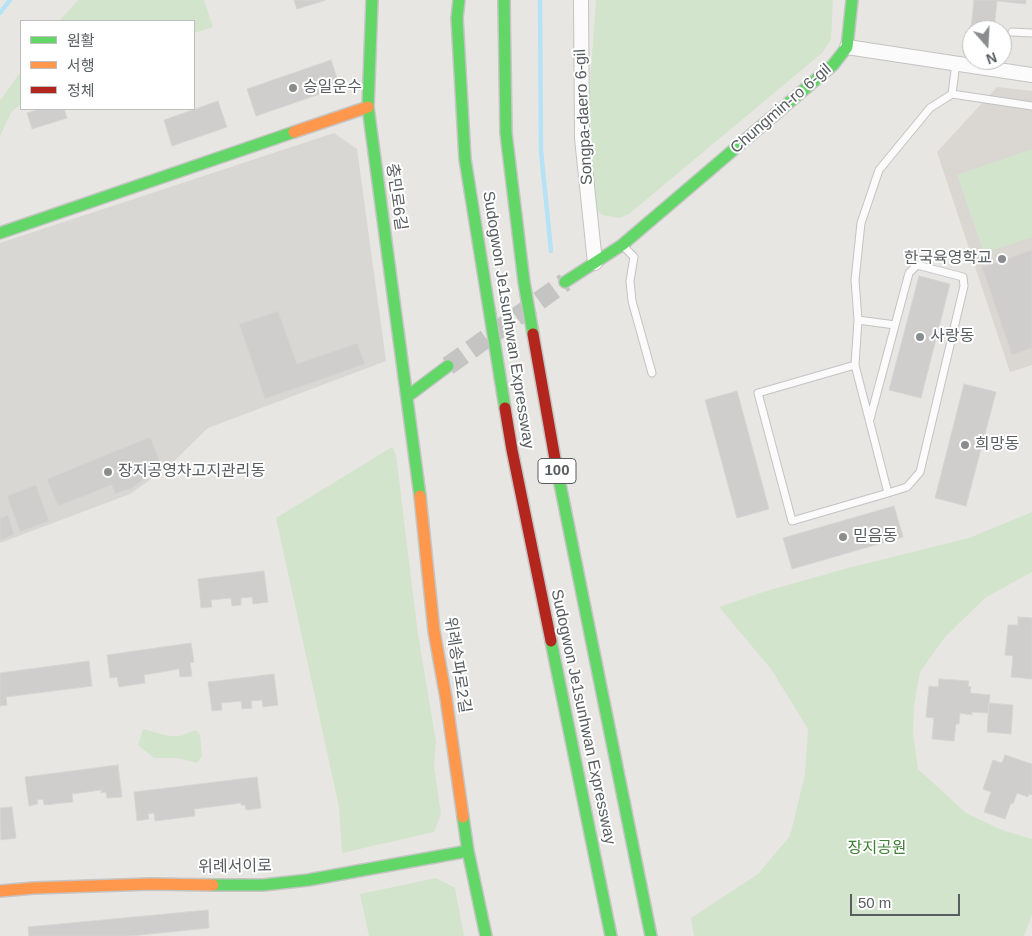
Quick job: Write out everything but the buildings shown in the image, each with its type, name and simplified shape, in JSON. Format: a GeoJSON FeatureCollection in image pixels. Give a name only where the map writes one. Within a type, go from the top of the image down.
{"type":"FeatureCollection","features":[{"type":"Feature","properties":{"kind":"main road","name":"충민로6길"},"geometry":{"type":"LineString","coordinates":[[372,0],[368,107],[408,396]]}},
{"type":"Feature","properties":{"kind":"main road","name":"Sudogwon Je1sunhwan Expressway"},"geometry":{"type":"LineString","coordinates":[[459,0],[457,18],[465,159],[475,224],[512,450],[611,936]]}},
{"type":"Feature","properties":{"kind":"main road","name":"Sudogwon Je1sunhwan Expressway"},"geometry":{"type":"LineString","coordinates":[[504,0],[506,133],[524,282],[549,432],[651,936]]}},
{"type":"Feature","properties":{"kind":"main road"},"geometry":{"type":"LineString","coordinates":[[847,47],[852,0]]}},
{"type":"Feature","properties":{"kind":"main road","name":"Chungmin-ro 6-gil"},"geometry":{"type":"LineString","coordinates":[[565,282],[622,245],[833,65],[847,47]]}},
{"type":"Feature","properties":{"kind":"main road"},"geometry":{"type":"LineString","coordinates":[[0,233],[368,107]]}},
{"type":"Feature","properties":{"kind":"main road"},"geometry":{"type":"LineString","coordinates":[[408,396],[448,366]]}},
{"type":"Feature","properties":{"kind":"main road","name":"위례송파로2길"},"geometry":{"type":"LineString","coordinates":[[408,396],[434,631],[446,698],[468,851],[486,936]]}},
{"type":"Feature","properties":{"kind":"main road","name":"위례서이로"},"geometry":{"type":"LineString","coordinates":[[0,891],[150,884],[263,885],[308,880],[468,851]]}},
{"type":"Feature","properties":{"kind":"street","name":"Songpa-daero 6-gil"},"geometry":{"type":"LineString","coordinates":[[581,0],[582,138],[595,263]]}},
{"type":"Feature","properties":{"kind":"street"},"geometry":{"type":"LineString","coordinates":[[847,47],[1032,75]]}},
{"type":"Feature","properties":{"kind":"lane"},"geometry":{"type":"LineString","coordinates":[[1012,32],[1032,33]]}},
{"type":"Feature","properties":{"kind":"lane"},"geometry":{"type":"LineString","coordinates":[[952,94],[956,63]]}},
{"type":"Feature","properties":{"kind":"lane"},"geometry":{"type":"LineString","coordinates":[[888,493],[855,365],[858,320],[855,280],[861,223],[879,170],[930,108],[952,94],[1032,106]]}},
{"type":"Feature","properties":{"kind":"lane"},"geometry":{"type":"LineString","coordinates":[[622,245],[634,257],[630,281],[632,301],[652,374]]}},
{"type":"Feature","properties":{"kind":"lane"},"geometry":{"type":"LineString","coordinates":[[855,365],[758,393],[792,521],[908,487],[920,472],[964,286],[963,277],[917,265],[909,274],[870,422]]}},
{"type":"Feature","properties":{"kind":"lane"},"geometry":{"type":"LineString","coordinates":[[858,320],[895,325]]}},
{"type":"Feature","properties":{"kind":"shaded area","name":"한국육영학교"},"geometry":{"type":"Polygon","coordinates":[[[997,87],[1032,91],[1032,365],[1010,372],[937,152],[997,87]]]}},
{"type":"Feature","properties":{"kind":"shaded area"},"geometry":{"type":"Polygon","coordinates":[[[334,133],[357,149],[386,361],[208,428],[168,467],[130,494],[0,543],[0,243],[334,133]]]}},
{"type":"Feature","properties":{"kind":"green space"},"geometry":{"type":"Polygon","coordinates":[[[78,0],[204,0],[213,27],[195,33],[195,20],[60,20],[78,0]]]}},
{"type":"Feature","properties":{"kind":"green space"},"geometry":{"type":"Polygon","coordinates":[[[596,0],[833,0],[831,40],[822,53],[629,214],[620,218],[602,215],[595,209],[589,97],[596,0]]]}},
{"type":"Feature","properties":{"kind":"green space"},"geometry":{"type":"Polygon","coordinates":[[[20,72],[20,105],[12,111],[0,136],[0,101],[20,72]]]}},
{"type":"Feature","properties":{"kind":"green space"},"geometry":{"type":"Polygon","coordinates":[[[1032,149],[1032,237],[984,253],[957,175],[1032,149]]]}},
{"type":"Feature","properties":{"kind":"green space"},"geometry":{"type":"Polygon","coordinates":[[[392,447],[396,455],[418,634],[436,742],[434,766],[441,814],[434,832],[342,853],[339,807],[276,518],[392,447]]]}},
{"type":"Feature","properties":{"kind":"green space","name":"장지공원"},"geometry":{"type":"Polygon","coordinates":[[[1032,512],[1032,572],[985,598],[945,637],[920,672],[914,706],[913,732],[918,769],[966,813],[1002,830],[1032,839],[1032,915],[1024,936],[694,936],[691,918],[758,874],[790,836],[805,774],[808,729],[771,669],[719,607],[763,592],[848,568],[969,538],[1032,512]]]}},
{"type":"Feature","properties":{"kind":"green space"},"geometry":{"type":"Polygon","coordinates":[[[143,729],[169,736],[179,736],[196,730],[200,735],[202,756],[197,763],[177,758],[154,758],[138,745],[143,729]]]}},
{"type":"Feature","properties":{"kind":"green space"},"geometry":{"type":"Polygon","coordinates":[[[436,878],[455,888],[464,936],[369,936],[360,894],[436,878]]]}},
{"type":"Feature","properties":{"kind":"waterway"},"geometry":{"type":"LineString","coordinates":[[0,13],[10,0]]}},
{"type":"Feature","properties":{"kind":"waterway"},"geometry":{"type":"LineString","coordinates":[[540,0],[541,151],[551,251]]}},
{"type":"Feature","properties":{"kind":"tunnel"},"geometry":{"type":"LineString","coordinates":[[448,366],[565,282]]}},
{"type":"Feature","properties":{"kind":"traffic: fast"},"geometry":{"type":"LineString","coordinates":[[372,0],[368,107],[420,496]]}},
{"type":"Feature","properties":{"kind":"traffic: fast"},"geometry":{"type":"LineString","coordinates":[[459,0],[457,18],[465,159],[505,408]]}},
{"type":"Feature","properties":{"kind":"traffic: fast"},"geometry":{"type":"LineString","coordinates":[[504,0],[506,133],[524,282],[533,334]]}},
{"type":"Feature","properties":{"kind":"traffic: fast"},"geometry":{"type":"LineString","coordinates":[[565,282],[622,245],[833,65],[847,47],[852,0]]}},
{"type":"Feature","properties":{"kind":"traffic: fast"},"geometry":{"type":"LineString","coordinates":[[0,233],[294,132]]}},
{"type":"Feature","properties":{"kind":"traffic: fast"},"geometry":{"type":"LineString","coordinates":[[408,396],[448,366]]}},
{"type":"Feature","properties":{"kind":"traffic: fast"},"geometry":{"type":"LineString","coordinates":[[555,459],[651,936]]}},
{"type":"Feature","properties":{"kind":"traffic: fast"},"geometry":{"type":"LineString","coordinates":[[551,641],[611,936]]}},
{"type":"Feature","properties":{"kind":"traffic: fast"},"geometry":{"type":"LineString","coordinates":[[463,817],[468,851],[486,936]]}},
{"type":"Feature","properties":{"kind":"traffic: fast"},"geometry":{"type":"LineString","coordinates":[[213,885],[263,885],[308,880],[468,851]]}},
{"type":"Feature","properties":{"kind":"traffic: slow"},"geometry":{"type":"LineString","coordinates":[[294,132],[368,107]]}},
{"type":"Feature","properties":{"kind":"traffic: slow"},"geometry":{"type":"LineString","coordinates":[[420,496],[434,631],[446,698],[463,817]]}},
{"type":"Feature","properties":{"kind":"traffic: slow"},"geometry":{"type":"LineString","coordinates":[[0,891],[150,884],[213,885]]}},
{"type":"Feature","properties":{"kind":"traffic: jam"},"geometry":{"type":"LineString","coordinates":[[533,334],[555,459]]}},
{"type":"Feature","properties":{"kind":"traffic: jam"},"geometry":{"type":"LineString","coordinates":[[505,408],[551,641]]}},
{"type":"Feature","properties":{"kind":"place","name":"승일운수"},"geometry":{"type":"Point","coordinates":[293,88]}},
{"type":"Feature","properties":{"kind":"place","name":"한국육영학교"},"geometry":{"type":"Point","coordinates":[1002,259]}},
{"type":"Feature","properties":{"kind":"place","name":"사랑동"},"geometry":{"type":"Point","coordinates":[920,337]}},
{"type":"Feature","properties":{"kind":"place","name":"희망동"},"geometry":{"type":"Point","coordinates":[965,445]}},
{"type":"Feature","properties":{"kind":"place","name":"장지공영차고지관리동"},"geometry":{"type":"Point","coordinates":[108,472]}},
{"type":"Feature","properties":{"kind":"place","name":"믿음동"},"geometry":{"type":"Point","coordinates":[843,537]}}]}
